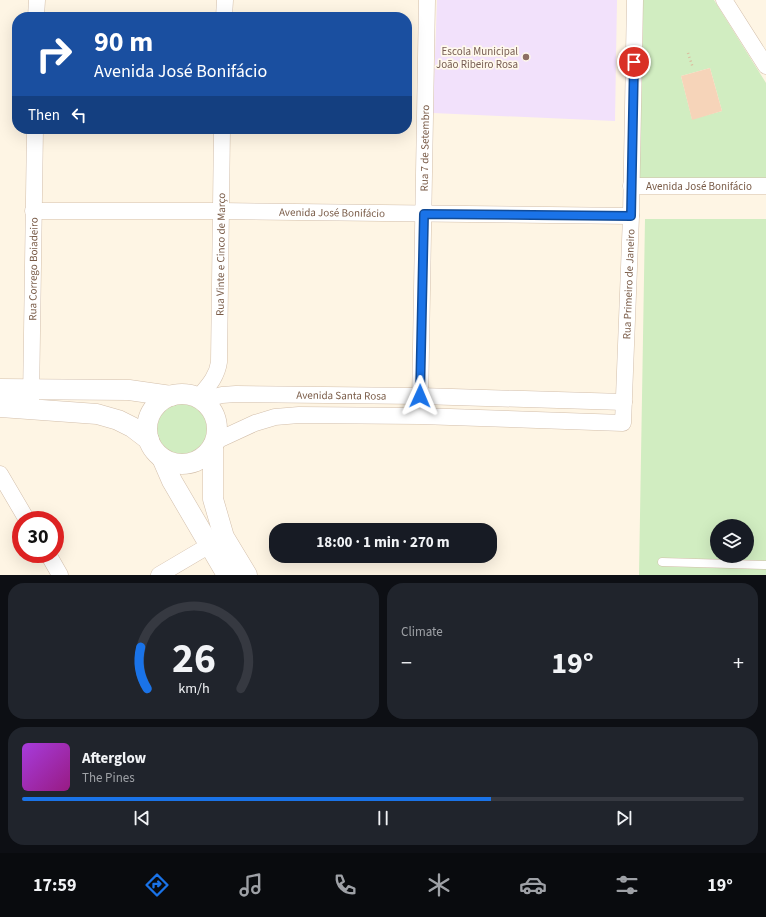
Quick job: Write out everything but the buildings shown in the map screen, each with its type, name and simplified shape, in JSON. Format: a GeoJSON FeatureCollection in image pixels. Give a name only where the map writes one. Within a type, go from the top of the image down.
{"type":"FeatureCollection","features":[{"type":"Feature","properties":{"kind":"street"},"geometry":{"type":"LineString","coordinates":[[36,12],[37,0]]}},
{"type":"Feature","properties":{"kind":"street"},"geometry":{"type":"LineString","coordinates":[[224,0],[224,12]]}},
{"type":"Feature","properties":{"kind":"street","name":"Rua 7 de Setembro"},"geometry":{"type":"LineString","coordinates":[[420,416],[427,0]]}},
{"type":"Feature","properties":{"kind":"street","name":"Rua Primeiro de Janeiro"},"geometry":{"type":"LineString","coordinates":[[623,423],[631,216],[635,0]]}},
{"type":"Feature","properties":{"kind":"street"},"geometry":{"type":"LineString","coordinates":[[724,0],[766,66]]}},
{"type":"Feature","properties":{"kind":"street","name":"Rua Corrego Boiadeiro"},"geometry":{"type":"LineString","coordinates":[[31,399],[35,134]]}},
{"type":"Feature","properties":{"kind":"street","name":"Rua Vinte e Cinco de Março"},"geometry":{"type":"LineString","coordinates":[[200,399],[214,378],[218,370],[219,362],[222,134]]}},
{"type":"Feature","properties":{"kind":"street","name":"Avenida José Bonifácio"},"geometry":{"type":"LineString","coordinates":[[631,186],[766,186]]}},
{"type":"Feature","properties":{"kind":"street","name":"Avenida José Bonifácio"},"geometry":{"type":"LineString","coordinates":[[34,211],[220,211],[631,216]]}},
{"type":"Feature","properties":{"kind":"street"},"geometry":{"type":"LineString","coordinates":[[0,389],[31,399],[118,420],[132,427],[149,440]]}},
{"type":"Feature","properties":{"kind":"street"},"geometry":{"type":"LineString","coordinates":[[0,407],[31,399],[129,390],[171,396],[186,394],[200,399],[209,407],[215,417],[217,429],[213,499],[216,541],[228,575]]}},
{"type":"Feature","properties":{"kind":"street","name":"Avenida Santa Rosa"},"geometry":{"type":"LineString","coordinates":[[200,399],[236,394],[420,396],[624,402]]}},
{"type":"Feature","properties":{"kind":"street"},"geometry":{"type":"LineString","coordinates":[[171,396],[159,403],[151,413],[147,427],[149,440],[154,450],[162,458],[173,463],[185,465],[201,459],[215,444]]}},
{"type":"Feature","properties":{"kind":"street","name":"Avenida Santa Rosa"},"geometry":{"type":"LineString","coordinates":[[215,444],[254,423],[275,417],[299,415],[420,416],[623,423]]}},
{"type":"Feature","properties":{"kind":"street"},"geometry":{"type":"LineString","coordinates":[[162,458],[172,481],[216,541],[247,575]]}},
{"type":"Feature","properties":{"kind":"street"},"geometry":{"type":"LineString","coordinates":[[0,474],[22,511]]}},
{"type":"Feature","properties":{"kind":"street"},"geometry":{"type":"LineString","coordinates":[[159,575],[216,541]]}},
{"type":"Feature","properties":{"kind":"street"},"geometry":{"type":"LineString","coordinates":[[53,563],[60,575]]}},
{"type":"Feature","properties":{"kind":"lane"},"geometry":{"type":"LineString","coordinates":[[662,562],[766,565]]}},
{"type":"Feature","properties":{"kind":"path"},"geometry":{"type":"LineString","coordinates":[[688,53],[693,68]]}},
{"type":"Feature","properties":{"kind":"shaded area","name":"Escola Municipal João Ribeiro Rosa"},"geometry":{"type":"Polygon","coordinates":[[[437,0],[617,0],[615,121],[433,113],[437,0]]]}},
{"type":"Feature","properties":{"kind":"green space"},"geometry":{"type":"Polygon","coordinates":[[[641,0],[714,0],[766,83],[766,183],[638,183],[641,0]],[[710,68],[681,76],[692,119],[722,111],[710,68]]]}},
{"type":"Feature","properties":{"kind":"green space"},"geometry":{"type":"Polygon","coordinates":[[[645,219],[766,219],[766,575],[639,575],[645,219]]]}},
{"type":"Feature","properties":{"kind":"green space"},"geometry":{"type":"Polygon","coordinates":[[[183,402],[200,407],[208,415],[213,432],[208,449],[200,457],[183,462],[166,457],[158,449],[153,432],[158,415],[166,407],[183,402]]]}},
{"type":"Feature","properties":{"kind":"place","name":"Escola Municipal João Ribeiro Rosa"},"geometry":{"type":"Point","coordinates":[526,57]}},
{"type":"Feature","properties":{"kind":"route"},"geometry":{"type":"LineString","coordinates":[[420,396],[424,214],[631,216],[634,62]]}}]}
